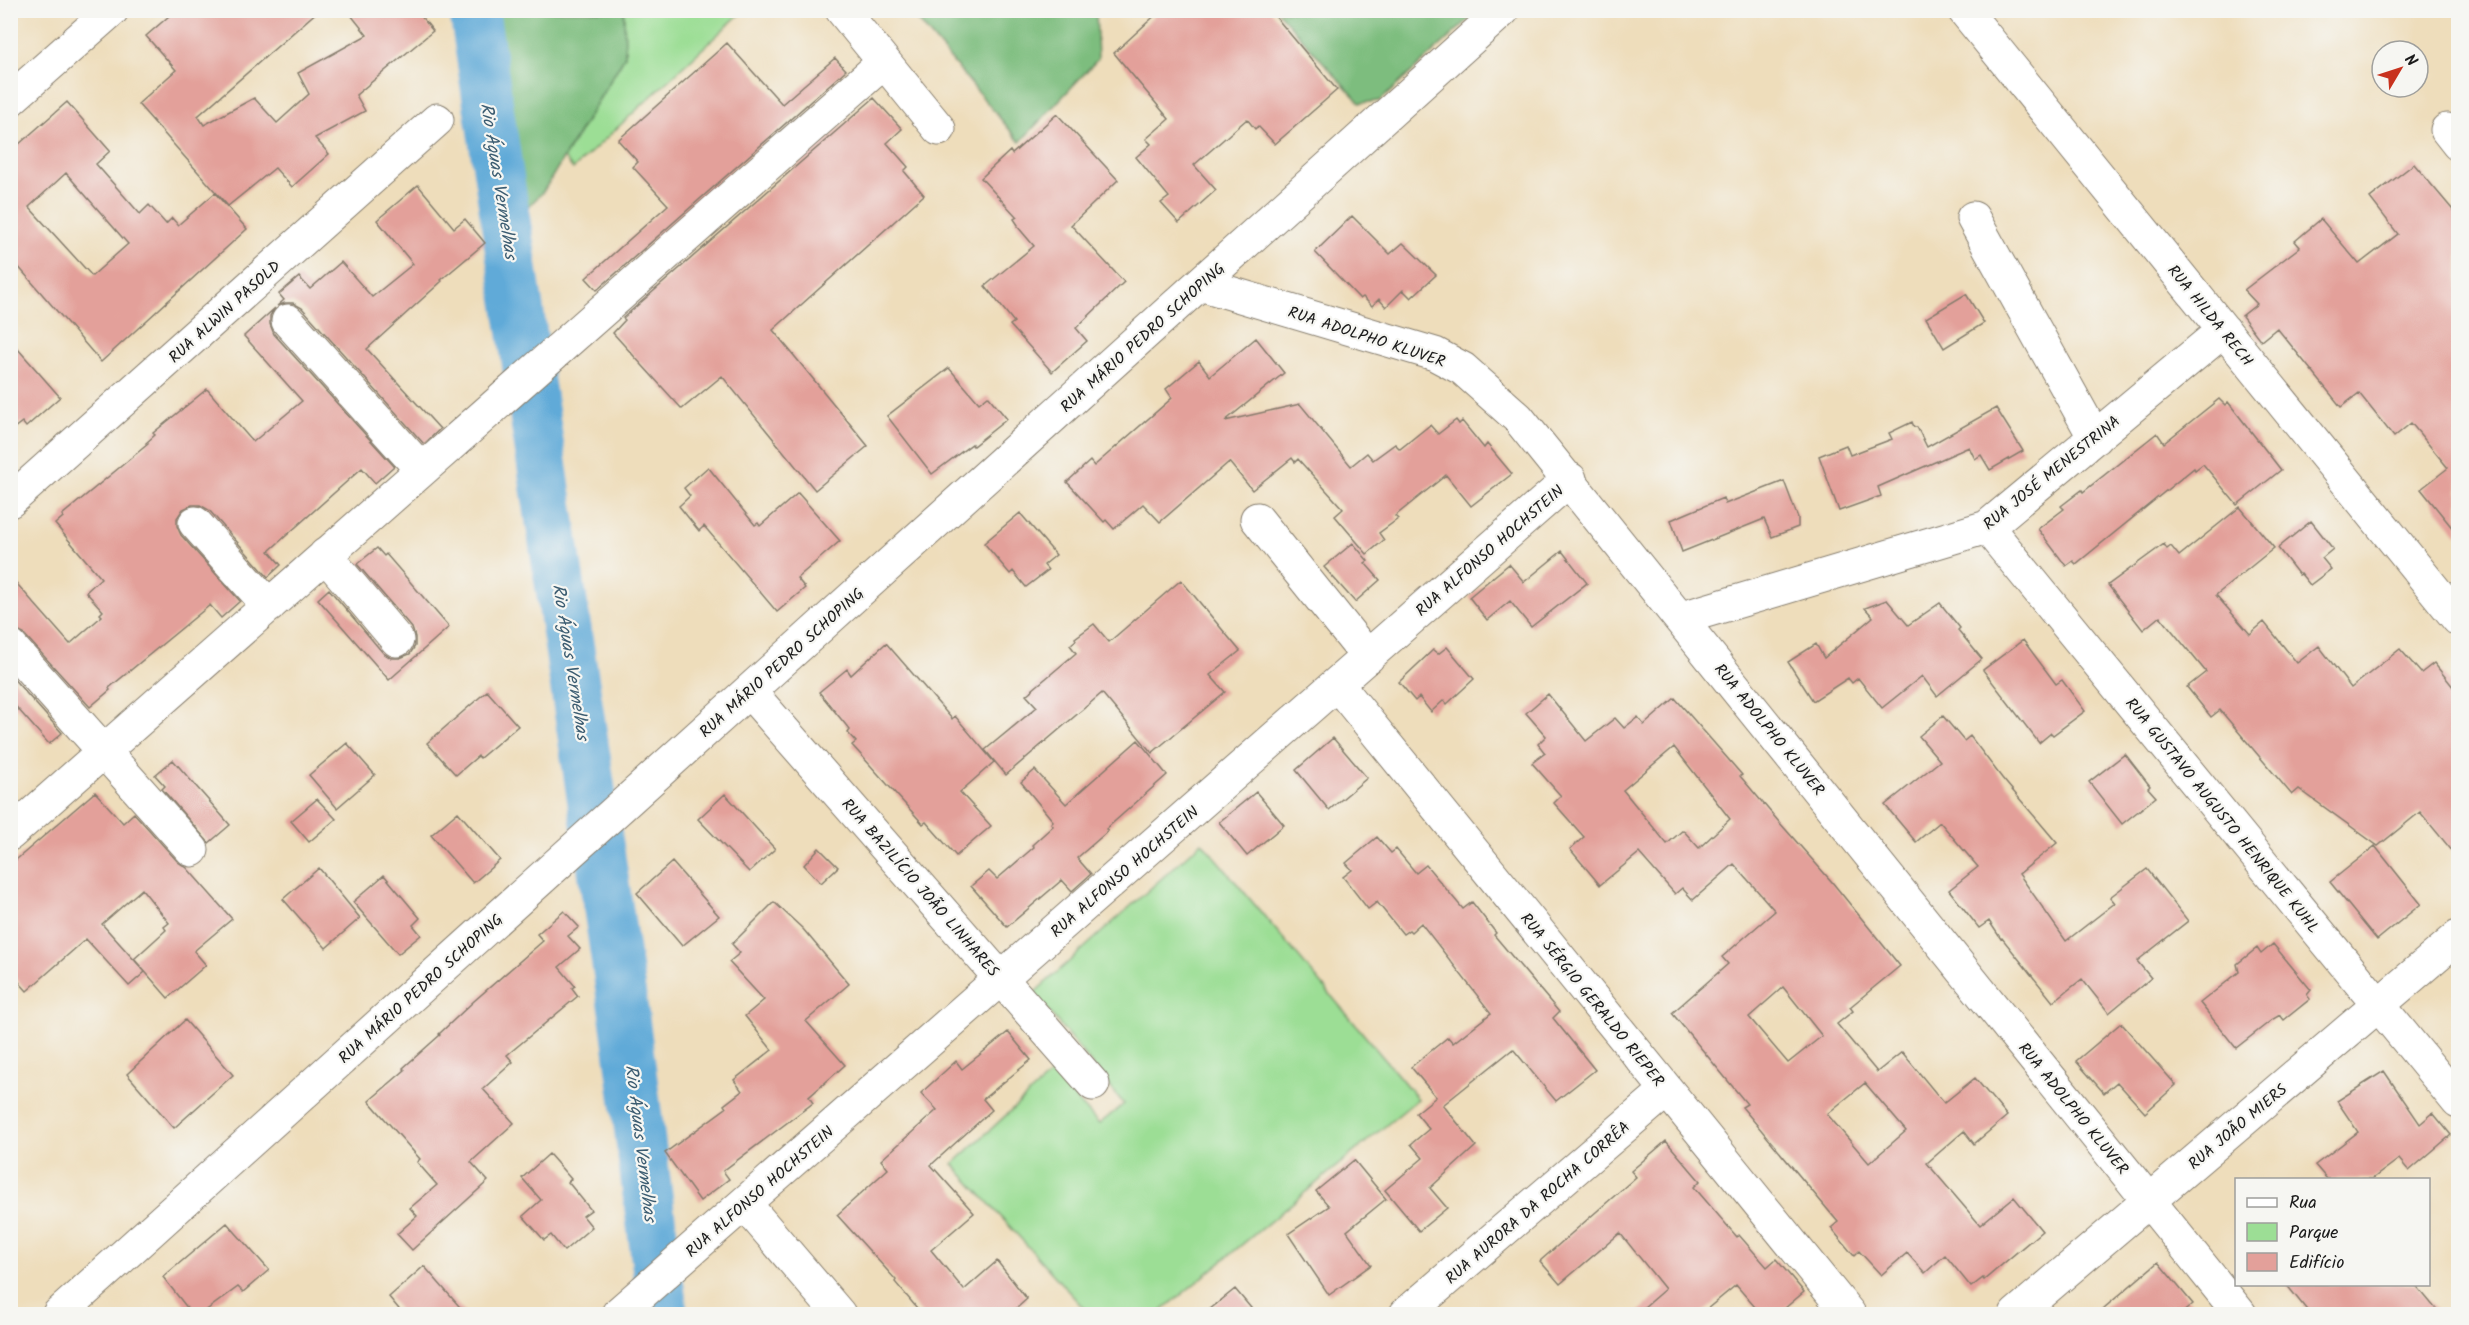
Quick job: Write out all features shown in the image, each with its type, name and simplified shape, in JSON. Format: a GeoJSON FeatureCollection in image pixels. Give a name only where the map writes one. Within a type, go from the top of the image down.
{"type":"FeatureCollection","features":[{"type":"Feature","properties":{"kind":"street"},"geometry":{"type":"LineString","coordinates":[[10,100],[112,10]]}},
{"type":"Feature","properties":{"kind":"street"},"geometry":{"type":"LineString","coordinates":[[842,10],[939,129]]}},
{"type":"Feature","properties":{"kind":"street","name":"RUA MÁRIO PEDRO SCHOPING"},"geometry":{"type":"LineString","coordinates":[[59,1314],[1503,10]]}},
{"type":"Feature","properties":{"kind":"street","name":"RUA HILDA RECH"},"geometry":{"type":"LineString","coordinates":[[1964,10],[2458,619]]}},
{"type":"Feature","properties":{"kind":"street"},"geometry":{"type":"LineString","coordinates":[[10,834],[884,62]]}},
{"type":"Feature","properties":{"kind":"street","name":"RUA ALWIN PASOLD"},"geometry":{"type":"LineString","coordinates":[[10,501],[437,120]]}},
{"type":"Feature","properties":{"kind":"street"},"geometry":{"type":"LineString","coordinates":[[1973,218],[2095,438]]}},
{"type":"Feature","properties":{"kind":"street","name":"RUA ADOLPHO KLUVER"},"geometry":{"type":"LineString","coordinates":[[1200,284],[1435,354],[1463,369],[1511,411],[1570,479],[2240,1314]]}},
{"type":"Feature","properties":{"kind":"street"},"geometry":{"type":"LineString","coordinates":[[288,321],[422,470]]}},
{"type":"Feature","properties":{"kind":"street","name":"RUA JOSÉ MENESTRINA"},"geometry":{"type":"LineString","coordinates":[[1682,618],[1987,527],[2224,330]]}},
{"type":"Feature","properties":{"kind":"street","name":"RUA ALFONSO HOCHSTEIN"},"geometry":{"type":"LineString","coordinates":[[618,1314],[1570,479]]}},
{"type":"Feature","properties":{"kind":"street"},"geometry":{"type":"LineString","coordinates":[[1257,519],[1368,657]]}},
{"type":"Feature","properties":{"kind":"street"},"geometry":{"type":"LineString","coordinates":[[195,523],[268,606]]}},
{"type":"Feature","properties":{"kind":"street","name":"RUA GUSTAVO AUGUSTO HENRIQUE KUHL"},"geometry":{"type":"LineString","coordinates":[[1987,527],[2458,1102]]}},
{"type":"Feature","properties":{"kind":"street"},"geometry":{"type":"LineString","coordinates":[[326,555],[397,640]]}},
{"type":"Feature","properties":{"kind":"street"},"geometry":{"type":"LineString","coordinates":[[10,646],[192,850]]}},
{"type":"Feature","properties":{"kind":"street","name":"RUA SÉRGIO GERALDO RIEPER"},"geometry":{"type":"LineString","coordinates":[[1337,684],[1849,1314]]}},
{"type":"Feature","properties":{"kind":"street","name":"RUA BAZILÍCIO JOÃO LINHARES"},"geometry":{"type":"LineString","coordinates":[[749,691],[1093,1084]]}},
{"type":"Feature","properties":{"kind":"street","name":"RUA JOÃO MIERS"},"geometry":{"type":"LineString","coordinates":[[2016,1314],[2458,937]]}},
{"type":"Feature","properties":{"kind":"street","name":"RUA AURORA DA ROCHA CORRÊA"},"geometry":{"type":"LineString","coordinates":[[1406,1314],[1667,1090]]}},
{"type":"Feature","properties":{"kind":"street"},"geometry":{"type":"LineString","coordinates":[[745,1204],[839,1314]]}},
{"type":"Feature","properties":{"kind":"green space"},"geometry":{"type":"Polygon","coordinates":[[[463,11],[624,11],[625,56],[543,192],[493,241],[463,11]]]}},
{"type":"Feature","properties":{"kind":"green space"},"geometry":{"type":"Polygon","coordinates":[[[624,11],[743,11],[573,169],[564,158],[625,56],[624,11]]]}},
{"type":"Feature","properties":{"kind":"green space"},"geometry":{"type":"Polygon","coordinates":[[[910,11],[1096,11],[1098,59],[1020,142],[910,11]]]}},
{"type":"Feature","properties":{"kind":"green space"},"geometry":{"type":"Polygon","coordinates":[[[1277,11],[1478,11],[1380,101],[1360,103],[1277,11]]]}},
{"type":"Feature","properties":{"kind":"green space"},"geometry":{"type":"Polygon","coordinates":[[[1202,842],[1418,1099],[1158,1314],[1089,1314],[953,1164],[1052,1073],[1099,1124],[1124,1104],[1034,993],[1202,842]]]}},
{"type":"Feature","properties":{"kind":"building"},"geometry":{"type":"Polygon","coordinates":[[[176,10],[319,10],[198,116],[204,125],[254,98],[277,123],[309,94],[298,73],[367,35],[347,10],[416,10],[433,31],[356,95],[365,111],[315,138],[329,154],[292,187],[275,168],[228,206],[138,104],[176,70],[146,36],[176,10]]]}},
{"type":"Feature","properties":{"kind":"building"},"geometry":{"type":"Polygon","coordinates":[[[1161,10],[1270,10],[1337,90],[1275,144],[1258,126],[1255,129],[1247,119],[1194,165],[1216,190],[1179,223],[1161,203],[1169,197],[1136,157],[1151,144],[1146,139],[1169,119],[1114,53],[1161,10]]]}},
{"type":"Feature","properties":{"kind":"building"},"geometry":{"type":"Polygon","coordinates":[[[727,43],[782,104],[835,58],[846,70],[597,290],[586,278],[668,205],[633,167],[638,162],[618,140],[727,43]]]}},
{"type":"Feature","properties":{"kind":"building"},"geometry":{"type":"Polygon","coordinates":[[[874,98],[902,129],[887,143],[908,167],[904,171],[924,195],[773,330],[868,446],[815,490],[722,376],[682,409],[613,333],[625,320],[623,318],[874,98]]]}},
{"type":"Feature","properties":{"kind":"building"},"geometry":{"type":"Polygon","coordinates":[[[67,102],[110,151],[96,164],[140,214],[149,205],[166,224],[172,218],[178,225],[215,193],[247,229],[101,362],[10,257],[10,152],[67,102]],[[66,173],[29,207],[92,276],[128,244],[66,173]]]}},
{"type":"Feature","properties":{"kind":"building"},"geometry":{"type":"Polygon","coordinates":[[[1057,114],[1118,180],[1071,225],[1124,282],[1076,328],[1087,341],[1052,372],[1010,325],[1014,322],[985,286],[1034,246],[1017,226],[1014,219],[1017,217],[981,178],[1010,151],[1012,154],[1057,114]]]}},
{"type":"Feature","properties":{"kind":"building"},"geometry":{"type":"Polygon","coordinates":[[[2414,164],[2458,216],[2458,535],[2421,489],[2448,468],[2411,423],[2394,437],[2359,393],[2341,407],[2277,328],[2261,341],[2242,316],[2257,304],[2244,290],[2300,247],[2295,241],[2321,219],[2359,264],[2398,234],[2370,198],[2414,164]]]}},
{"type":"Feature","properties":{"kind":"building"},"geometry":{"type":"Polygon","coordinates":[[[418,185],[454,228],[465,219],[485,243],[441,280],[367,349],[440,429],[424,444],[302,308],[293,303],[277,306],[284,300],[279,294],[299,277],[310,289],[341,262],[372,297],[413,264],[377,220],[418,185]]]}},
{"type":"Feature","properties":{"kind":"building"},"geometry":{"type":"Polygon","coordinates":[[[1352,216],[1390,254],[1403,243],[1436,275],[1411,298],[1403,290],[1386,307],[1379,299],[1372,306],[1363,297],[1360,299],[1315,252],[1352,216]]]}},
{"type":"Feature","properties":{"kind":"building"},"geometry":{"type":"Polygon","coordinates":[[[1966,294],[1984,323],[1944,348],[1926,318],[1966,294]]]}},
{"type":"Feature","properties":{"kind":"building"},"geometry":{"type":"Polygon","coordinates":[[[275,308],[270,316],[274,334],[394,466],[375,483],[362,468],[269,551],[281,565],[268,577],[209,510],[200,505],[192,505],[183,509],[177,518],[177,526],[181,535],[240,601],[221,618],[210,605],[109,688],[110,690],[90,707],[24,634],[10,628],[10,576],[70,644],[102,616],[100,614],[103,611],[86,592],[101,578],[55,524],[63,517],[62,515],[148,444],[146,443],[155,435],[153,433],[207,389],[253,442],[302,401],[244,336],[275,308]]]}},
{"type":"Feature","properties":{"kind":"building"},"geometry":{"type":"Polygon","coordinates":[[[1256,338],[1284,373],[1225,421],[1300,404],[1351,466],[1367,453],[1373,460],[1395,444],[1400,449],[1430,425],[1438,434],[1456,420],[1459,424],[1462,421],[1484,448],[1487,444],[1512,474],[1471,506],[1446,475],[1395,516],[1398,519],[1379,533],[1384,540],[1367,554],[1335,516],[1343,509],[1298,459],[1295,462],[1292,458],[1252,490],[1229,462],[1160,522],[1143,504],[1114,529],[1106,520],[1104,522],[1067,482],[1090,461],[1094,466],[1172,398],[1166,389],[1199,361],[1210,376],[1256,338]]]}},
{"type":"Feature","properties":{"kind":"building"},"geometry":{"type":"Polygon","coordinates":[[[10,340],[60,397],[26,427],[22,422],[10,431],[10,340]]]}},
{"type":"Feature","properties":{"kind":"building"},"geometry":{"type":"Polygon","coordinates":[[[949,368],[979,403],[988,396],[1007,419],[932,474],[887,416],[949,368]]]}},
{"type":"Feature","properties":{"kind":"building"},"geometry":{"type":"Polygon","coordinates":[[[2219,399],[2225,405],[2228,402],[2281,470],[2237,505],[2203,464],[2195,470],[2194,468],[2076,564],[2073,561],[2066,566],[2038,529],[2064,509],[2061,506],[2082,490],[2083,492],[2157,433],[2164,443],[2219,399]]]}},
{"type":"Feature","properties":{"kind":"building"},"geometry":{"type":"Polygon","coordinates":[[[1996,408],[2023,451],[1990,470],[1981,455],[1975,459],[1969,447],[1878,487],[1881,496],[1839,511],[1819,456],[1846,445],[1850,455],[1892,439],[1889,433],[1912,422],[1927,447],[1996,408]]]}},
{"type":"Feature","properties":{"kind":"building"},"geometry":{"type":"Polygon","coordinates":[[[708,467],[755,525],[758,523],[760,526],[798,493],[840,541],[797,578],[805,588],[777,612],[704,526],[699,531],[679,506],[690,496],[684,488],[708,467]]]}},
{"type":"Feature","properties":{"kind":"building"},"geometry":{"type":"Polygon","coordinates":[[[1784,481],[1798,518],[1798,527],[1772,537],[1764,519],[1682,552],[1671,520],[1723,498],[1725,504],[1784,481]]]}},
{"type":"Feature","properties":{"kind":"building"},"geometry":{"type":"Polygon","coordinates":[[[2240,507],[2274,548],[2216,595],[2250,634],[2264,622],[2297,663],[2319,646],[2351,688],[2400,649],[2421,673],[2434,663],[2458,693],[2458,858],[2420,812],[2378,846],[2299,789],[2292,795],[2220,710],[2211,717],[2187,687],[2206,672],[2160,616],[2143,630],[2108,585],[2164,544],[2167,549],[2171,546],[2179,556],[2240,507]]]}},
{"type":"Feature","properties":{"kind":"building"},"geometry":{"type":"Polygon","coordinates":[[[1020,513],[1056,555],[1044,565],[1048,570],[1026,587],[1013,571],[1010,574],[984,543],[1020,513]]]}},
{"type":"Feature","properties":{"kind":"building"},"geometry":{"type":"Polygon","coordinates":[[[2311,521],[2333,549],[2322,558],[2331,569],[2310,585],[2278,548],[2311,521]]]}},
{"type":"Feature","properties":{"kind":"building"},"geometry":{"type":"Polygon","coordinates":[[[1353,543],[1368,561],[1365,563],[1380,580],[1355,602],[1324,567],[1353,543]]]}},
{"type":"Feature","properties":{"kind":"building"},"geometry":{"type":"Polygon","coordinates":[[[377,548],[384,556],[386,554],[449,627],[389,680],[318,599],[329,589],[383,653],[391,658],[400,658],[410,654],[415,646],[412,628],[357,564],[377,548]]]}},
{"type":"Feature","properties":{"kind":"building"},"geometry":{"type":"Polygon","coordinates":[[[1562,551],[1587,583],[1531,627],[1510,601],[1487,620],[1469,597],[1509,564],[1524,582],[1562,551]]]}},
{"type":"Feature","properties":{"kind":"building"},"geometry":{"type":"Polygon","coordinates":[[[1181,580],[1240,651],[1210,675],[1225,692],[1152,753],[1102,693],[1006,775],[985,750],[1037,707],[1026,695],[1076,653],[1070,645],[1076,640],[1075,638],[1094,624],[1109,642],[1181,580]]]}},
{"type":"Feature","properties":{"kind":"building"},"geometry":{"type":"Polygon","coordinates":[[[1887,600],[1908,625],[1940,603],[1960,628],[1958,630],[1982,659],[1937,696],[1922,676],[1882,708],[1858,678],[1852,683],[1848,678],[1813,701],[1788,662],[1816,644],[1824,658],[1873,617],[1865,608],[1887,600]]]}},
{"type":"Feature","properties":{"kind":"building"},"geometry":{"type":"Polygon","coordinates":[[[2023,640],[2056,684],[2062,680],[2085,711],[2039,743],[1983,670],[2023,640]]]}},
{"type":"Feature","properties":{"kind":"building"},"geometry":{"type":"Polygon","coordinates":[[[886,643],[952,719],[955,716],[994,762],[960,792],[991,826],[956,856],[926,822],[923,824],[852,745],[856,742],[848,733],[850,730],[819,692],[847,669],[851,675],[886,643]]]}},
{"type":"Feature","properties":{"kind":"building"},"geometry":{"type":"Polygon","coordinates":[[[1447,647],[1474,679],[1447,704],[1444,700],[1431,712],[1419,697],[1415,701],[1399,682],[1433,650],[1438,654],[1447,647]]]}},
{"type":"Feature","properties":{"kind":"building"},"geometry":{"type":"Polygon","coordinates":[[[10,675],[62,733],[49,744],[10,700],[10,675]]]}},
{"type":"Feature","properties":{"kind":"building"},"geometry":{"type":"Polygon","coordinates":[[[487,691],[518,726],[456,775],[427,743],[487,691]]]}},
{"type":"Feature","properties":{"kind":"building"},"geometry":{"type":"Polygon","coordinates":[[[1548,694],[1586,741],[1615,718],[1624,728],[1638,717],[1644,725],[1675,698],[1832,882],[1900,966],[1850,1007],[1853,1011],[1837,1024],[1877,1072],[1902,1052],[1944,1103],[1975,1078],[2007,1116],[1974,1144],[1964,1131],[1927,1163],[1980,1225],[2014,1197],[2042,1231],[1984,1280],[1983,1278],[1971,1287],[1945,1255],[1925,1273],[1907,1253],[1881,1275],[1859,1251],[1854,1256],[1831,1228],[1838,1222],[1742,1107],[1747,1104],[1672,1013],[1728,964],[1722,957],[1775,911],[1734,864],[1693,900],[1682,888],[1675,894],[1639,853],[1600,885],[1570,849],[1584,837],[1554,803],[1561,796],[1532,763],[1545,753],[1538,744],[1546,736],[1526,713],[1548,694]],[[1674,747],[1623,790],[1667,844],[1683,830],[1699,848],[1730,819],[1674,747]],[[1783,987],[1749,1017],[1788,1063],[1822,1036],[1783,987]],[[1865,1083],[1827,1114],[1869,1163],[1906,1131],[1865,1083]]]}},
{"type":"Feature","properties":{"kind":"building"},"geometry":{"type":"Polygon","coordinates":[[[1943,716],[1964,741],[1970,736],[2057,843],[2019,874],[2066,941],[2115,903],[2110,897],[2147,869],[2188,921],[2137,961],[2151,978],[2109,1013],[2082,979],[2053,1002],[1989,921],[1979,928],[1949,890],[1978,867],[1940,822],[1916,842],[1885,805],[1940,761],[1919,736],[1943,716]]]}},
{"type":"Feature","properties":{"kind":"building"},"geometry":{"type":"Polygon","coordinates":[[[1333,738],[1367,778],[1329,810],[1296,770],[1333,738]]]}},
{"type":"Feature","properties":{"kind":"building"},"geometry":{"type":"Polygon","coordinates":[[[1138,740],[1167,775],[1077,858],[1091,874],[1072,891],[1062,880],[1007,927],[971,886],[989,871],[997,879],[1034,847],[1032,845],[1053,826],[1051,823],[1053,821],[1021,782],[1035,770],[1066,804],[1138,740]]]}},
{"type":"Feature","properties":{"kind":"building"},"geometry":{"type":"Polygon","coordinates":[[[347,743],[375,775],[337,808],[309,775],[347,743]]]}},
{"type":"Feature","properties":{"kind":"building"},"geometry":{"type":"Polygon","coordinates":[[[2125,754],[2156,797],[2122,824],[2089,782],[2125,754]]]}},
{"type":"Feature","properties":{"kind":"building"},"geometry":{"type":"Polygon","coordinates":[[[173,760],[230,825],[209,843],[162,789],[165,786],[155,775],[173,760]]]}},
{"type":"Feature","properties":{"kind":"building"},"geometry":{"type":"Polygon","coordinates":[[[95,792],[123,823],[134,813],[232,919],[194,951],[206,965],[168,998],[134,959],[166,930],[164,927],[169,923],[142,889],[102,924],[145,972],[129,986],[86,939],[27,991],[10,972],[10,865],[95,792]]]}},
{"type":"Feature","properties":{"kind":"building"},"geometry":{"type":"Polygon","coordinates":[[[1256,792],[1284,825],[1247,856],[1219,822],[1256,792]]]}},
{"type":"Feature","properties":{"kind":"building"},"geometry":{"type":"Polygon","coordinates":[[[725,794],[775,849],[749,872],[698,819],[725,794]]]}},
{"type":"Feature","properties":{"kind":"building"},"geometry":{"type":"Polygon","coordinates":[[[317,799],[336,819],[309,842],[291,821],[317,799]]]}},
{"type":"Feature","properties":{"kind":"building"},"geometry":{"type":"Polygon","coordinates":[[[458,812],[500,860],[473,883],[431,835],[458,812]]]}},
{"type":"Feature","properties":{"kind":"building"},"geometry":{"type":"Polygon","coordinates":[[[1377,837],[1391,853],[1396,849],[1416,873],[1426,865],[1463,909],[1472,902],[1496,933],[1494,935],[1559,1012],[1553,1018],[1595,1070],[1556,1101],[1513,1049],[1443,1105],[1476,1146],[1430,1188],[1447,1208],[1419,1231],[1385,1190],[1423,1158],[1411,1144],[1429,1129],[1416,1113],[1436,1097],[1411,1067],[1448,1037],[1453,1043],[1491,1013],[1421,923],[1411,932],[1409,930],[1403,934],[1377,902],[1368,909],[1343,877],[1352,870],[1346,863],[1377,837]]]}},
{"type":"Feature","properties":{"kind":"building"},"geometry":{"type":"Polygon","coordinates":[[[2375,846],[2421,904],[2377,940],[2330,882],[2375,846]]]}},
{"type":"Feature","properties":{"kind":"building"},"geometry":{"type":"Polygon","coordinates":[[[819,848],[838,867],[821,883],[804,865],[819,848]]]}},
{"type":"Feature","properties":{"kind":"building"},"geometry":{"type":"Polygon","coordinates":[[[672,862],[719,916],[682,946],[637,893],[672,862]]]}},
{"type":"Feature","properties":{"kind":"building"},"geometry":{"type":"Polygon","coordinates":[[[319,868],[360,918],[326,948],[283,899],[319,868]]]}},
{"type":"Feature","properties":{"kind":"building"},"geometry":{"type":"Polygon","coordinates":[[[384,875],[420,918],[413,925],[421,935],[398,954],[353,902],[384,875]]]}},
{"type":"Feature","properties":{"kind":"building"},"geometry":{"type":"Polygon","coordinates":[[[774,902],[803,929],[849,984],[806,1021],[845,1065],[809,1097],[813,1103],[723,1171],[729,1179],[700,1201],[665,1153],[726,1108],[724,1105],[742,1091],[734,1080],[772,1050],[745,1016],[764,1000],[729,962],[740,953],[732,944],[774,902]]]}},
{"type":"Feature","properties":{"kind":"building"},"geometry":{"type":"Polygon","coordinates":[[[564,911],[579,927],[568,936],[580,949],[559,967],[575,986],[572,988],[578,996],[507,1055],[513,1062],[483,1089],[514,1123],[471,1162],[488,1181],[412,1250],[397,1234],[417,1216],[410,1208],[437,1185],[417,1162],[420,1159],[369,1101],[405,1070],[403,1068],[474,1001],[543,941],[537,934],[564,911]]]}},
{"type":"Feature","properties":{"kind":"building"},"geometry":{"type":"Polygon","coordinates":[[[2273,944],[2311,990],[2307,995],[2310,999],[2284,1020],[2280,1015],[2273,1019],[2236,1048],[2200,1003],[2239,972],[2237,964],[2257,948],[2261,954],[2273,944]]]}},
{"type":"Feature","properties":{"kind":"building"},"geometry":{"type":"Polygon","coordinates":[[[185,1020],[233,1075],[174,1128],[127,1074],[185,1020]]]}},
{"type":"Feature","properties":{"kind":"building"},"geometry":{"type":"Polygon","coordinates":[[[2121,1023],[2176,1085],[2145,1113],[2117,1082],[2104,1093],[2076,1061],[2121,1023]]]}},
{"type":"Feature","properties":{"kind":"building"},"geometry":{"type":"Polygon","coordinates":[[[1008,1032],[1031,1060],[983,1099],[992,1110],[931,1165],[974,1213],[931,1250],[964,1290],[997,1261],[1027,1299],[1010,1314],[922,1314],[895,1282],[896,1280],[837,1215],[888,1169],[881,1160],[937,1110],[921,1093],[956,1061],[962,1069],[1008,1032]]]}},
{"type":"Feature","properties":{"kind":"building"},"geometry":{"type":"Polygon","coordinates":[[[2384,1071],[2420,1124],[2433,1113],[2451,1135],[2409,1171],[2399,1159],[2373,1178],[2326,1178],[2315,1165],[2358,1132],[2337,1101],[2384,1071]]]}},
{"type":"Feature","properties":{"kind":"building"},"geometry":{"type":"Polygon","coordinates":[[[1666,1141],[1700,1181],[1694,1187],[1737,1237],[1739,1235],[1767,1267],[1776,1259],[1804,1292],[1778,1314],[1761,1314],[1736,1285],[1701,1314],[1636,1314],[1665,1289],[1620,1233],[1560,1284],[1540,1261],[1636,1177],[1631,1171],[1666,1141]]]}},
{"type":"Feature","properties":{"kind":"building"},"geometry":{"type":"Polygon","coordinates":[[[549,1154],[571,1179],[568,1182],[591,1210],[583,1216],[592,1227],[564,1251],[551,1235],[544,1240],[523,1216],[541,1200],[522,1178],[549,1154]]]}},
{"type":"Feature","properties":{"kind":"building"},"geometry":{"type":"Polygon","coordinates":[[[1354,1160],[1386,1199],[1347,1231],[1371,1265],[1329,1295],[1288,1234],[1329,1206],[1316,1191],[1354,1160]]]}},
{"type":"Feature","properties":{"kind":"building"},"geometry":{"type":"Polygon","coordinates":[[[227,1223],[269,1270],[243,1292],[238,1287],[201,1314],[192,1314],[163,1277],[227,1223]]]}},
{"type":"Feature","properties":{"kind":"building"},"geometry":{"type":"Polygon","coordinates":[[[2158,1262],[2193,1304],[2181,1314],[2097,1314],[2158,1262]]]}},
{"type":"Feature","properties":{"kind":"building"},"geometry":{"type":"Polygon","coordinates":[[[424,1266],[466,1314],[403,1314],[389,1297],[424,1266]]]}},
{"type":"Feature","properties":{"kind":"building"},"geometry":{"type":"Polygon","coordinates":[[[2288,1286],[2417,1286],[2440,1314],[2310,1314],[2288,1286]]]}},
{"type":"Feature","properties":{"kind":"building"},"geometry":{"type":"Polygon","coordinates":[[[1235,1289],[1256,1314],[1204,1314],[1235,1289]]]}},
{"type":"Feature","properties":{"kind":"waterway","name":"Rio Águas Vermelhas"},"geometry":{"type":"LineString","coordinates":[[474,10],[624,1014],[663,1314]]}}]}
